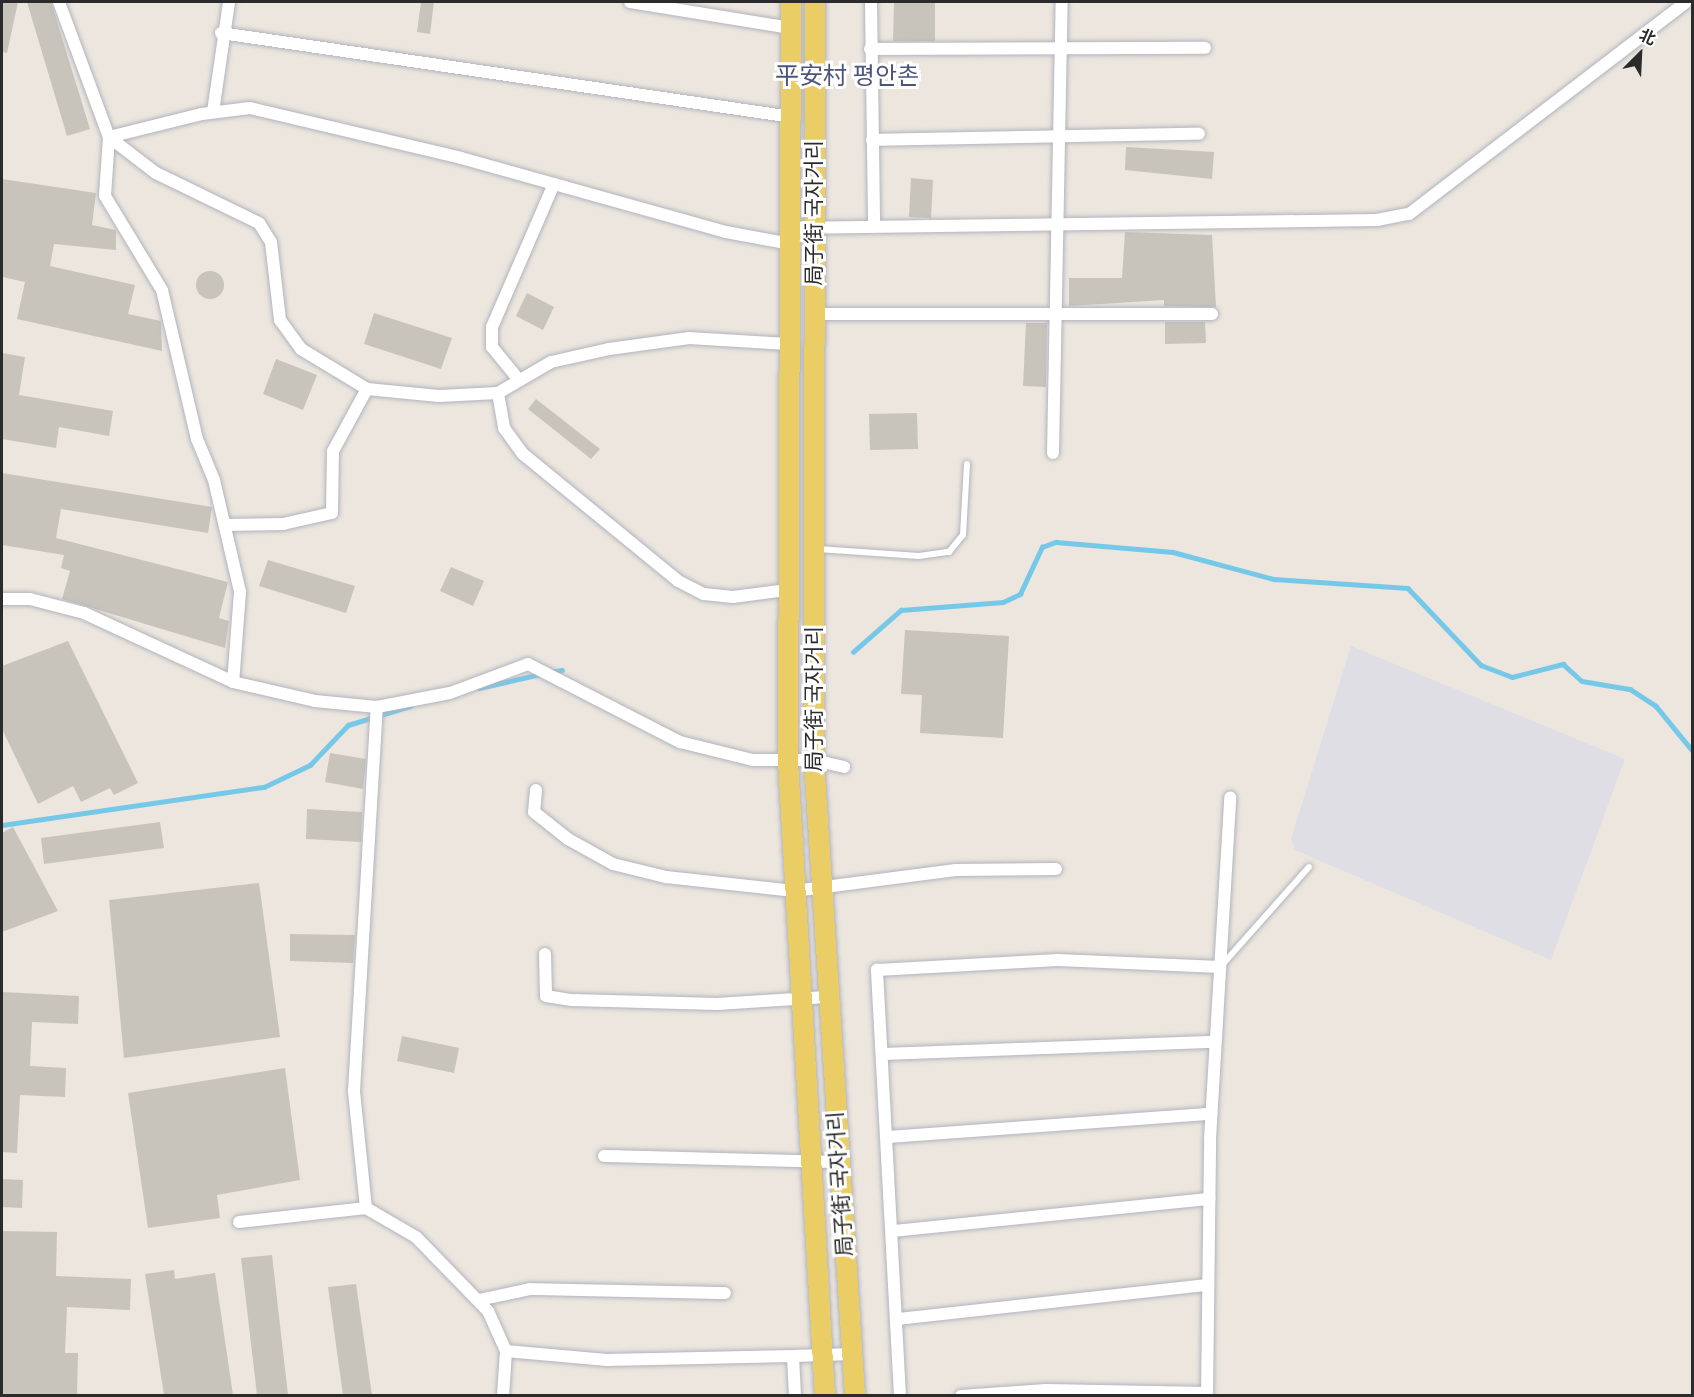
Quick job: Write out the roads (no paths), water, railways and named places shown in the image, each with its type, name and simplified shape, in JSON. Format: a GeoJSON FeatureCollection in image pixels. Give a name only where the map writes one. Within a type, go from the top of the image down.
{"type":"FeatureCollection","features":[{"type":"Feature","properties":{"kind":"main road","name":"局子街 국자거리"},"geometry":{"type":"LineString","coordinates":[[791,2],[792,117],[786,590],[788,761],[807,1162],[825,1395]]}},
{"type":"Feature","properties":{"kind":"main road","name":"局子街 국자거리"},"geometry":{"type":"LineString","coordinates":[[816,2],[812,227],[815,314],[814,760],[818,889],[855,1395]]}},
{"type":"Feature","properties":{"kind":"street"},"geometry":{"type":"LineString","coordinates":[[59,2],[110,137],[105,196],[162,290],[197,439],[225,525],[240,592],[233,682]]}},
{"type":"Feature","properties":{"kind":"street"},"geometry":{"type":"LineString","coordinates":[[213,112],[221,33],[229,2]]}},
{"type":"Feature","properties":{"kind":"street"},"geometry":{"type":"LineString","coordinates":[[630,2],[791,28]]}},
{"type":"Feature","properties":{"kind":"street"},"geometry":{"type":"LineString","coordinates":[[871,2],[874,224]]}},
{"type":"Feature","properties":{"kind":"street"},"geometry":{"type":"LineString","coordinates":[[1053,453],[1062,2]]}},
{"type":"Feature","properties":{"kind":"street"},"geometry":{"type":"LineString","coordinates":[[110,137],[213,112],[250,108],[331,125],[726,232],[790,236],[812,227],[874,224],[1058,227],[1377,220],[1409,213],[1686,2]]}},
{"type":"Feature","properties":{"kind":"street"},"geometry":{"type":"LineString","coordinates":[[221,33],[792,117]]}},
{"type":"Feature","properties":{"kind":"street"},"geometry":{"type":"LineString","coordinates":[[870,49],[1205,48]]}},
{"type":"Feature","properties":{"kind":"street"},"geometry":{"type":"LineString","coordinates":[[872,140],[1059,139],[1199,134]]}},
{"type":"Feature","properties":{"kind":"street"},"geometry":{"type":"LineString","coordinates":[[110,137],[156,173],[260,223],[270,242],[280,320],[302,349],[368,389],[439,396],[498,393],[550,362],[609,349],[689,338],[788,344]]}},
{"type":"Feature","properties":{"kind":"street"},"geometry":{"type":"LineString","coordinates":[[519,380],[492,347],[492,327],[554,184]]}},
{"type":"Feature","properties":{"kind":"street"},"geometry":{"type":"LineString","coordinates":[[815,314],[1212,314]]}},
{"type":"Feature","properties":{"kind":"street"},"geometry":{"type":"LineString","coordinates":[[225,525],[283,524],[332,513],[333,451],[368,389]]}},
{"type":"Feature","properties":{"kind":"street"},"geometry":{"type":"LineString","coordinates":[[498,393],[504,428],[523,454],[678,581],[704,594],[734,597],[786,590]]}},
{"type":"Feature","properties":{"kind":"street"},"geometry":{"type":"LineString","coordinates":[[2,599],[30,599],[84,613],[233,682],[377,714],[450,693],[512,668],[534,667],[680,742],[753,760],[814,760],[844,766]]}},
{"type":"Feature","properties":{"kind":"street"},"geometry":{"type":"LineString","coordinates":[[366,1208],[354,1091],[377,714]]}},
{"type":"Feature","properties":{"kind":"street"},"geometry":{"type":"LineString","coordinates":[[536,790],[534,812],[613,864],[666,877],[794,891],[956,870],[1056,869]]}},
{"type":"Feature","properties":{"kind":"street"},"geometry":{"type":"LineString","coordinates":[[961,1395],[1046,1390],[1207,1394],[1211,1114],[1230,798]]}},
{"type":"Feature","properties":{"kind":"street"},"geometry":{"type":"LineString","coordinates":[[545,954],[546,996],[717,1004],[826,997]]}},
{"type":"Feature","properties":{"kind":"street"},"geometry":{"type":"LineString","coordinates":[[900,1395],[898,1319],[877,970],[1058,960],[1220,968]]}},
{"type":"Feature","properties":{"kind":"street"},"geometry":{"type":"LineString","coordinates":[[882,1054],[1215,1042]]}},
{"type":"Feature","properties":{"kind":"street"},"geometry":{"type":"LineString","coordinates":[[887,1137],[1211,1114]]}},
{"type":"Feature","properties":{"kind":"street"},"geometry":{"type":"LineString","coordinates":[[604,1156],[838,1162]]}},
{"type":"Feature","properties":{"kind":"street"},"geometry":{"type":"LineString","coordinates":[[893,1231],[1209,1199]]}},
{"type":"Feature","properties":{"kind":"street"},"geometry":{"type":"LineString","coordinates":[[239,1222],[366,1208],[416,1237],[479,1300],[506,1350],[503,1395]]}},
{"type":"Feature","properties":{"kind":"street"},"geometry":{"type":"LineString","coordinates":[[898,1319],[1208,1285]]}},
{"type":"Feature","properties":{"kind":"street"},"geometry":{"type":"LineString","coordinates":[[479,1300],[530,1289],[725,1293]]}},
{"type":"Feature","properties":{"kind":"street"},"geometry":{"type":"LineString","coordinates":[[506,1350],[607,1360],[853,1354]]}},
{"type":"Feature","properties":{"kind":"street"},"geometry":{"type":"LineString","coordinates":[[793,1356],[795,1395]]}},
{"type":"Feature","properties":{"kind":"lane"},"geometry":{"type":"LineString","coordinates":[[814,549],[920,556],[949,552],[963,536],[968,464]]}},
{"type":"Feature","properties":{"kind":"lane"},"geometry":{"type":"LineString","coordinates":[[1220,968],[1309,867]]}},
{"type":"Feature","properties":{"kind":"waterway"},"geometry":{"type":"LineString","coordinates":[[853,652],[901,610],[1003,602],[1020,594],[1042,547],[1056,542],[1173,552],[1274,579],[1408,588],[1481,665],[1512,677],[1563,664],[1582,681],[1630,689],[1656,706],[1692,750]]}},
{"type":"Feature","properties":{"kind":"waterway"},"geometry":{"type":"LineString","coordinates":[[550,672],[562,670]]}},
{"type":"Feature","properties":{"kind":"waterway"},"geometry":{"type":"LineString","coordinates":[[479,688],[541,674]]}},
{"type":"Feature","properties":{"kind":"waterway"},"geometry":{"type":"LineString","coordinates":[[2,825],[264,787],[310,765],[348,725],[410,706]]}},
{"type":"Feature","properties":{"kind":"district","name":"平安村 평안촌"},"geometry":{"type":"Point","coordinates":[847,77]}}]}
